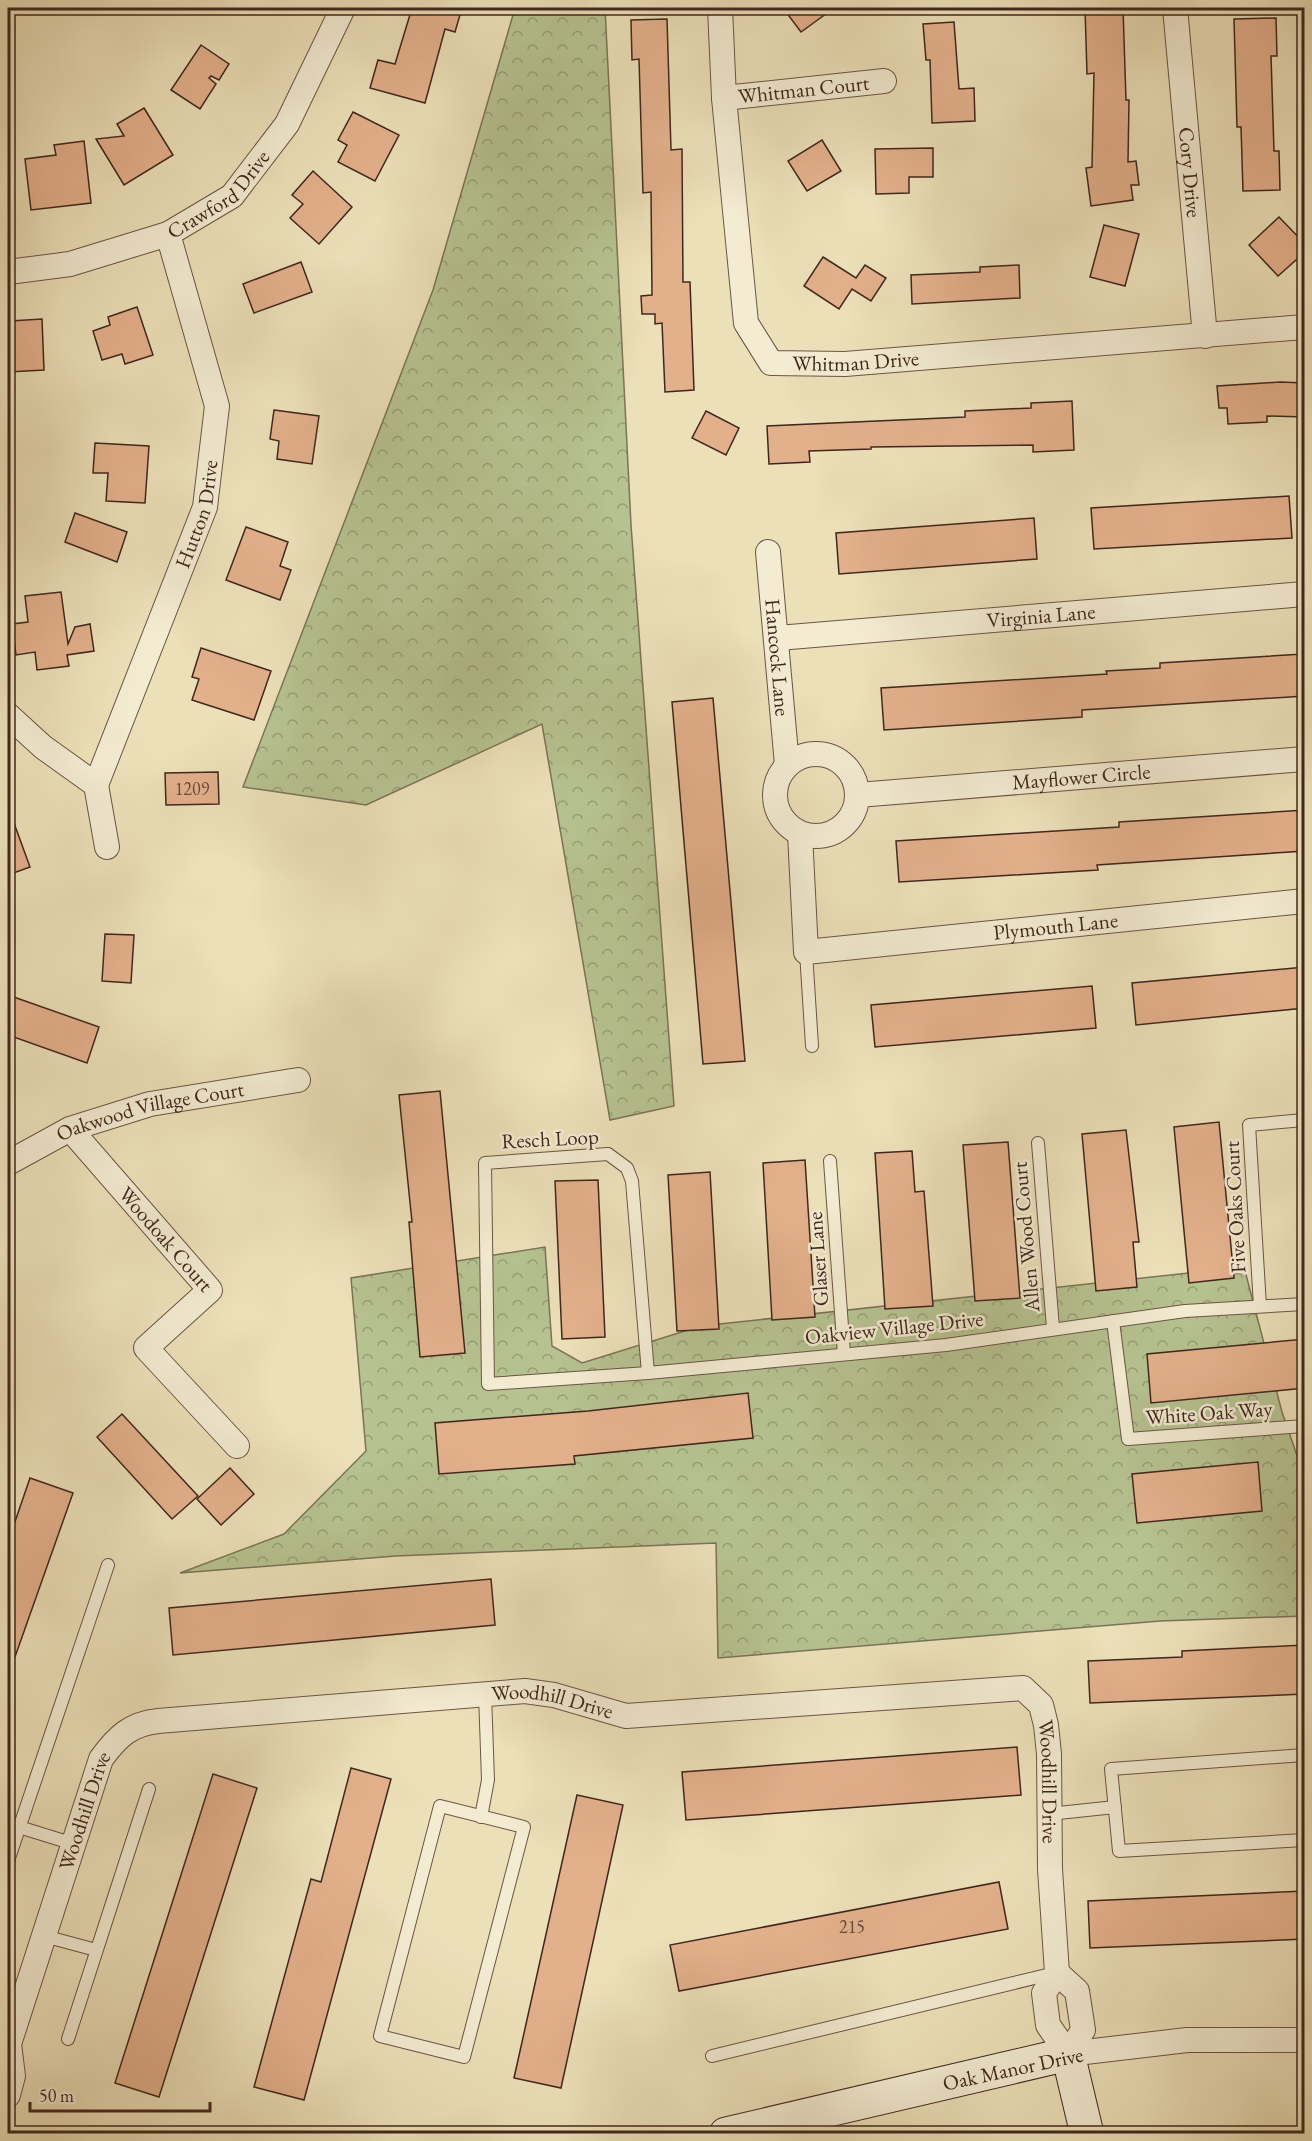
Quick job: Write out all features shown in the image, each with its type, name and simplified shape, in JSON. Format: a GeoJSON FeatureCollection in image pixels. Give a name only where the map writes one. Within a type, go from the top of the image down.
{"type":"FeatureCollection","features":[{"type":"Feature","properties":{"kind":"street","name":"Crawford Drive"},"geometry":{"type":"LineString","coordinates":[[8,272],[70,264],[168,234],[232,196],[287,124],[344,8]]}},
{"type":"Feature","properties":{"kind":"street","name":"Whitman Drive"},"geometry":{"type":"LineString","coordinates":[[720,8],[724,98],[746,322],[771,363],[844,364],[1305,327]]}},
{"type":"Feature","properties":{"kind":"street","name":"Cory Drive"},"geometry":{"type":"LineString","coordinates":[[1175,8],[1204,336]]}},
{"type":"Feature","properties":{"kind":"street","name":"Whitman Court"},"geometry":{"type":"LineString","coordinates":[[724,98],[884,81]]}},
{"type":"Feature","properties":{"kind":"street","name":"Hutton Drive"},"geometry":{"type":"LineString","coordinates":[[96,785],[205,507],[217,406],[168,234]]}},
{"type":"Feature","properties":{"kind":"street","name":"Hancock Lane"},"geometry":{"type":"LineString","coordinates":[[768,552],[778,638],[787,765],[777,780],[774,796],[777,812],[787,825],[800,834]]}},
{"type":"Feature","properties":{"kind":"street","name":"Virginia Lane"},"geometry":{"type":"LineString","coordinates":[[778,638],[1305,594]]}},
{"type":"Feature","properties":{"kind":"street"},"geometry":{"type":"LineString","coordinates":[[8,715],[43,747],[96,785],[107,847]]}},
{"type":"Feature","properties":{"kind":"street"},"geometry":{"type":"LineString","coordinates":[[787,765],[799,757],[816,754],[831,756],[845,765],[855,779],[858,795],[855,811],[839,829],[816,837],[800,834],[806,952]]}},
{"type":"Feature","properties":{"kind":"street","name":"Mayflower Circle"},"geometry":{"type":"LineString","coordinates":[[858,795],[1305,759]]}},
{"type":"Feature","properties":{"kind":"street","name":"Plymouth Lane"},"geometry":{"type":"LineString","coordinates":[[806,952],[1305,901]]}},
{"type":"Feature","properties":{"kind":"street","name":"Oakwood Village Court"},"geometry":{"type":"LineString","coordinates":[[8,1163],[70,1129],[150,1104],[298,1080]]}},
{"type":"Feature","properties":{"kind":"street","name":"Woodoak Court"},"geometry":{"type":"LineString","coordinates":[[70,1129],[210,1290],[146,1348],[237,1446]]}},
{"type":"Feature","properties":{"kind":"street","name":"Woodhill Drive"},"geometry":{"type":"LineString","coordinates":[[8,2096],[13,2076],[8,2045],[16,1993],[44,1936],[101,1759],[115,1741],[131,1727],[158,1722],[525,1691],[554,1695],[626,1716],[1023,1688],[1041,1706],[1046,1725],[1049,1754],[1049,1814],[1056,1973],[1044,1993],[1048,2025],[1068,2054],[1087,2133]]}},
{"type":"Feature","properties":{"kind":"street"},"geometry":{"type":"LineString","coordinates":[[1056,1973],[1077,1991],[1083,2030],[1068,2054]]}},
{"type":"Feature","properties":{"kind":"street","name":"Oak Manor Drive"},"geometry":{"type":"LineString","coordinates":[[726,2133],[1068,2054],[1187,2040],[1305,2040]]}},
{"type":"Feature","properties":{"kind":"lane"},"geometry":{"type":"LineString","coordinates":[[806,952],[812,1046]]}},
{"type":"Feature","properties":{"kind":"lane","name":"Five Oaks Court"},"geometry":{"type":"LineString","coordinates":[[1260,1306],[1250,1125],[1305,1120]]}},
{"type":"Feature","properties":{"kind":"lane","name":"Allen Wood Court"},"geometry":{"type":"LineString","coordinates":[[1038,1143],[1053,1328]]}},
{"type":"Feature","properties":{"kind":"lane","name":"Resch Loop"},"geometry":{"type":"LineString","coordinates":[[488,1384],[485,1162],[608,1154],[627,1168],[632,1181],[648,1373]]}},
{"type":"Feature","properties":{"kind":"lane","name":"Glaser Lane"},"geometry":{"type":"LineString","coordinates":[[830,1161],[844,1354]]}},
{"type":"Feature","properties":{"kind":"lane","name":"Oakview Village Drive"},"geometry":{"type":"LineString","coordinates":[[488,1384],[648,1373],[946,1345],[1185,1311],[1305,1304]]}},
{"type":"Feature","properties":{"kind":"lane","name":"White Oak Way"},"geometry":{"type":"LineString","coordinates":[[1113,1321],[1128,1439],[1305,1426]]}},
{"type":"Feature","properties":{"kind":"lane"},"geometry":{"type":"LineString","coordinates":[[8,1861],[108,1565]]}},
{"type":"Feature","properties":{"kind":"lane"},"geometry":{"type":"LineString","coordinates":[[481,1816],[488,1780],[485,1694]]}},
{"type":"Feature","properties":{"kind":"lane"},"geometry":{"type":"LineString","coordinates":[[1305,1755],[1111,1769],[1119,1851],[1305,1840]]}},
{"type":"Feature","properties":{"kind":"lane"},"geometry":{"type":"LineString","coordinates":[[68,2039],[149,1789]]}},
{"type":"Feature","properties":{"kind":"lane"},"geometry":{"type":"LineString","coordinates":[[440,1806],[481,1816],[524,1827],[464,2058],[380,2036],[440,1806]]}},
{"type":"Feature","properties":{"kind":"lane"},"geometry":{"type":"LineString","coordinates":[[1049,1814],[1115,1807]]}},
{"type":"Feature","properties":{"kind":"lane"},"geometry":{"type":"LineString","coordinates":[[19,1827],[74,1844]]}},
{"type":"Feature","properties":{"kind":"lane"},"geometry":{"type":"LineString","coordinates":[[44,1936],[96,1950]]}},
{"type":"Feature","properties":{"kind":"lane"},"geometry":{"type":"LineString","coordinates":[[712,2056],[1056,1973]]}},
{"type":"Feature","properties":{"kind":"green space"},"geometry":{"type":"Polygon","coordinates":[[[515,8],[605,8],[631,525],[674,1106],[610,1120],[542,724],[366,805],[243,787],[433,290],[515,8]]]}},
{"type":"Feature","properties":{"kind":"green space"},"geometry":{"type":"Polygon","coordinates":[[[545,1247],[552,1346],[582,1363],[701,1326],[1244,1267],[1282,1412],[1304,1476],[1304,1616],[1160,1621],[718,1658],[716,1543],[396,1556],[180,1573],[284,1534],[366,1451],[351,1278],[545,1247]]]}},
{"type":"Feature","properties":{"kind":"building"},"geometry":{"type":"Polygon","coordinates":[[[412,8],[462,8],[455,32],[445,29],[425,103],[370,88],[378,60],[395,64],[412,8]]]}},
{"type":"Feature","properties":{"kind":"building"},"geometry":{"type":"Polygon","coordinates":[[[783,8],[834,8],[801,32],[783,8]]]}},
{"type":"Feature","properties":{"kind":"building"},"geometry":{"type":"Polygon","coordinates":[[[1085,8],[1123,8],[1126,100],[1129,100],[1128,162],[1136,161],[1139,185],[1131,185],[1133,200],[1091,206],[1086,168],[1092,167],[1094,73],[1087,74],[1085,8]]]}},
{"type":"Feature","properties":{"kind":"building"},"geometry":{"type":"Polygon","coordinates":[[[1276,18],[1277,56],[1271,56],[1274,151],[1279,151],[1280,190],[1243,191],[1241,127],[1237,127],[1234,19],[1276,18]]]}},
{"type":"Feature","properties":{"kind":"building"},"geometry":{"type":"Polygon","coordinates":[[[667,19],[671,150],[682,149],[683,282],[690,282],[694,390],[665,392],[662,323],[655,324],[655,314],[642,314],[641,296],[652,295],[651,192],[643,193],[639,59],[632,60],[631,20],[667,19]]]}},
{"type":"Feature","properties":{"kind":"building"},"geometry":{"type":"Polygon","coordinates":[[[954,22],[959,89],[974,88],[975,121],[932,123],[930,60],[926,60],[923,24],[954,22]]]}},
{"type":"Feature","properties":{"kind":"building"},"geometry":{"type":"Polygon","coordinates":[[[201,45],[229,64],[219,80],[211,76],[209,78],[216,84],[200,109],[171,90],[201,45]]]}},
{"type":"Feature","properties":{"kind":"building"},"geometry":{"type":"Polygon","coordinates":[[[144,108],[173,155],[124,185],[96,139],[124,136],[117,124],[144,108]]]}},
{"type":"Feature","properties":{"kind":"building"},"geometry":{"type":"Polygon","coordinates":[[[353,112],[399,135],[375,181],[338,162],[347,145],[338,140],[353,112]]]}},
{"type":"Feature","properties":{"kind":"building"},"geometry":{"type":"Polygon","coordinates":[[[822,140],[841,171],[807,191],[788,161],[822,140]]]}},
{"type":"Feature","properties":{"kind":"building"},"geometry":{"type":"Polygon","coordinates":[[[84,141],[91,203],[31,210],[25,159],[56,155],[54,145],[84,141]]]}},
{"type":"Feature","properties":{"kind":"building"},"geometry":{"type":"Polygon","coordinates":[[[933,148],[933,177],[909,177],[909,193],[876,194],[875,149],[933,148]]]}},
{"type":"Feature","properties":{"kind":"building"},"geometry":{"type":"Polygon","coordinates":[[[313,171],[352,207],[319,244],[290,218],[303,204],[292,195],[313,171]]]}},
{"type":"Feature","properties":{"kind":"building"},"geometry":{"type":"Polygon","coordinates":[[[1279,217],[1305,244],[1305,252],[1278,276],[1249,245],[1279,217]]]}},
{"type":"Feature","properties":{"kind":"building"},"geometry":{"type":"Polygon","coordinates":[[[1104,225],[1139,234],[1125,286],[1090,277],[1104,225]]]}},
{"type":"Feature","properties":{"kind":"building"},"geometry":{"type":"Polygon","coordinates":[[[823,257],[856,278],[865,265],[886,278],[871,301],[852,289],[839,309],[804,286],[823,257]]]}},
{"type":"Feature","properties":{"kind":"building"},"geometry":{"type":"Polygon","coordinates":[[[301,262],[312,292],[254,313],[243,284],[301,262]]]}},
{"type":"Feature","properties":{"kind":"building"},"geometry":{"type":"Polygon","coordinates":[[[1019,265],[1020,298],[912,304],[911,275],[980,272],[980,267],[1019,265]]]}},
{"type":"Feature","properties":{"kind":"building"},"geometry":{"type":"Polygon","coordinates":[[[137,307],[153,355],[125,364],[122,354],[102,360],[93,331],[110,325],[108,317],[137,307]]]}},
{"type":"Feature","properties":{"kind":"building"},"geometry":{"type":"Polygon","coordinates":[[[42,319],[44,370],[8,372],[10,321],[42,319]]]}},
{"type":"Feature","properties":{"kind":"building"},"geometry":{"type":"Polygon","coordinates":[[[1280,382],[1305,383],[1305,417],[1267,416],[1267,422],[1228,424],[1227,408],[1219,408],[1217,386],[1280,382]]]}},
{"type":"Feature","properties":{"kind":"building"},"geometry":{"type":"Polygon","coordinates":[[[1072,401],[1074,450],[1033,452],[1033,445],[871,447],[871,449],[809,451],[810,462],[769,464],[767,426],[965,417],[965,411],[1031,408],[1031,403],[1072,401]]]}},
{"type":"Feature","properties":{"kind":"building"},"geometry":{"type":"Polygon","coordinates":[[[274,410],[319,416],[312,464],[277,459],[279,441],[270,439],[274,410]]]}},
{"type":"Feature","properties":{"kind":"building"},"geometry":{"type":"Polygon","coordinates":[[[706,411],[739,428],[726,455],[692,438],[706,411]]]}},
{"type":"Feature","properties":{"kind":"building"},"geometry":{"type":"Polygon","coordinates":[[[95,443],[149,446],[145,503],[106,501],[108,473],[93,473],[95,443]]]}},
{"type":"Feature","properties":{"kind":"building"},"geometry":{"type":"Polygon","coordinates":[[[1289,496],[1292,538],[1094,549],[1091,508],[1289,496]]]}},
{"type":"Feature","properties":{"kind":"building"},"geometry":{"type":"Polygon","coordinates":[[[75,513],[127,532],[117,562],[65,542],[75,513]]]}},
{"type":"Feature","properties":{"kind":"building"},"geometry":{"type":"Polygon","coordinates":[[[1034,518],[1037,559],[839,574],[836,533],[1034,518]]]}},
{"type":"Feature","properties":{"kind":"building"},"geometry":{"type":"Polygon","coordinates":[[[246,527],[288,542],[280,566],[291,570],[280,600],[226,580],[246,527]]]}},
{"type":"Feature","properties":{"kind":"building"},"geometry":{"type":"Polygon","coordinates":[[[61,592],[68,644],[75,627],[90,624],[94,651],[67,655],[69,666],[37,670],[35,652],[16,655],[12,624],[28,622],[25,596],[61,592]]]}},
{"type":"Feature","properties":{"kind":"building"},"geometry":{"type":"Polygon","coordinates":[[[201,648],[271,671],[254,720],[192,700],[199,679],[192,677],[201,648]]]}},
{"type":"Feature","properties":{"kind":"building"},"geometry":{"type":"Polygon","coordinates":[[[1303,654],[1305,696],[1082,710],[1082,717],[884,730],[881,688],[1107,674],[1106,671],[1160,668],[1160,663],[1303,654]]]}},
{"type":"Feature","properties":{"kind":"building"},"geometry":{"type":"Polygon","coordinates":[[[713,698],[745,1061],[703,1064],[672,702],[713,698]]]}},
{"type":"Feature","properties":{"kind":"building"},"geometry":{"type":"Polygon","coordinates":[[[218,772],[219,804],[166,805],[165,773],[218,772]]]}},
{"type":"Feature","properties":{"kind":"building"},"geometry":{"type":"Polygon","coordinates":[[[1305,810],[1305,851],[1097,865],[1098,870],[899,882],[896,841],[1119,827],[1119,822],[1305,810]]]}},
{"type":"Feature","properties":{"kind":"building"},"geometry":{"type":"Polygon","coordinates":[[[10,812],[30,867],[8,875],[8,813],[10,812]]]}},
{"type":"Feature","properties":{"kind":"building"},"geometry":{"type":"Polygon","coordinates":[[[105,934],[134,935],[131,983],[102,981],[105,934]]]}},
{"type":"Feature","properties":{"kind":"building"},"geometry":{"type":"Polygon","coordinates":[[[1305,967],[1305,1008],[1136,1025],[1132,983],[1305,967]]]}},
{"type":"Feature","properties":{"kind":"building"},"geometry":{"type":"Polygon","coordinates":[[[1092,986],[1096,1028],[875,1047],[871,1005],[1092,986]]]}},
{"type":"Feature","properties":{"kind":"building"},"geometry":{"type":"Polygon","coordinates":[[[8,995],[99,1027],[87,1063],[8,1035],[8,995]]]}},
{"type":"Feature","properties":{"kind":"building"},"geometry":{"type":"Polygon","coordinates":[[[440,1091],[465,1353],[420,1357],[409,1222],[412,1222],[399,1095],[440,1091]]]}},
{"type":"Feature","properties":{"kind":"building"},"geometry":{"type":"Polygon","coordinates":[[[1219,1122],[1234,1278],[1189,1283],[1174,1127],[1219,1122]]]}},
{"type":"Feature","properties":{"kind":"building"},"geometry":{"type":"Polygon","coordinates":[[[1126,1130],[1139,1242],[1133,1242],[1137,1287],[1096,1291],[1082,1134],[1126,1130]]]}},
{"type":"Feature","properties":{"kind":"building"},"geometry":{"type":"Polygon","coordinates":[[[1008,1142],[1020,1298],[975,1301],[963,1145],[1008,1142]]]}},
{"type":"Feature","properties":{"kind":"building"},"geometry":{"type":"Polygon","coordinates":[[[912,1151],[915,1192],[924,1191],[933,1306],[885,1309],[875,1153],[912,1151]]]}},
{"type":"Feature","properties":{"kind":"building"},"geometry":{"type":"Polygon","coordinates":[[[805,1160],[815,1317],[772,1320],[763,1163],[805,1160]]]}},
{"type":"Feature","properties":{"kind":"building"},"geometry":{"type":"Polygon","coordinates":[[[710,1172],[719,1329],[677,1331],[668,1175],[710,1172]]]}},
{"type":"Feature","properties":{"kind":"building"},"geometry":{"type":"Polygon","coordinates":[[[598,1180],[605,1337],[562,1339],[555,1181],[598,1180]]]}},
{"type":"Feature","properties":{"kind":"building"},"geometry":{"type":"Polygon","coordinates":[[[1305,1339],[1305,1388],[1151,1403],[1147,1354],[1305,1339]]]}},
{"type":"Feature","properties":{"kind":"building"},"geometry":{"type":"Polygon","coordinates":[[[748,1393],[753,1438],[574,1456],[575,1464],[439,1474],[435,1423],[588,1411],[748,1393]]]}},
{"type":"Feature","properties":{"kind":"building"},"geometry":{"type":"Polygon","coordinates":[[[122,1414],[198,1496],[172,1519],[97,1437],[122,1414]]]}},
{"type":"Feature","properties":{"kind":"building"},"geometry":{"type":"Polygon","coordinates":[[[1258,1462],[1262,1511],[1137,1523],[1132,1474],[1258,1462]]]}},
{"type":"Feature","properties":{"kind":"building"},"geometry":{"type":"Polygon","coordinates":[[[230,1468],[254,1494],[221,1525],[197,1499],[230,1468]]]}},
{"type":"Feature","properties":{"kind":"building"},"geometry":{"type":"Polygon","coordinates":[[[30,1478],[73,1493],[10,1671],[8,1670],[8,1542],[30,1478]]]}},
{"type":"Feature","properties":{"kind":"building"},"geometry":{"type":"Polygon","coordinates":[[[491,1579],[495,1625],[173,1655],[169,1608],[491,1579]]]}},
{"type":"Feature","properties":{"kind":"building"},"geometry":{"type":"Polygon","coordinates":[[[1305,1645],[1305,1694],[1090,1703],[1088,1661],[1182,1657],[1182,1651],[1305,1645]]]}},
{"type":"Feature","properties":{"kind":"building"},"geometry":{"type":"Polygon","coordinates":[[[1017,1747],[1021,1795],[686,1820],[682,1772],[1017,1747]]]}},
{"type":"Feature","properties":{"kind":"building"},"geometry":{"type":"Polygon","coordinates":[[[351,1768],[391,1779],[304,2100],[254,2087],[311,1879],[321,1882],[351,1768]]]}},
{"type":"Feature","properties":{"kind":"building"},"geometry":{"type":"Polygon","coordinates":[[[213,1774],[257,1788],[159,2097],[115,2083],[213,1774]]]}},
{"type":"Feature","properties":{"kind":"building"},"geometry":{"type":"Polygon","coordinates":[[[577,1795],[623,1805],[561,2088],[514,2078],[577,1795]]]}},
{"type":"Feature","properties":{"kind":"building"},"geometry":{"type":"Polygon","coordinates":[[[999,1882],[1008,1929],[679,1991],[670,1945],[999,1882]]]}},
{"type":"Feature","properties":{"kind":"building"},"geometry":{"type":"Polygon","coordinates":[[[1305,1891],[1305,1939],[1090,1948],[1088,1901],[1305,1891]]]}}]}
